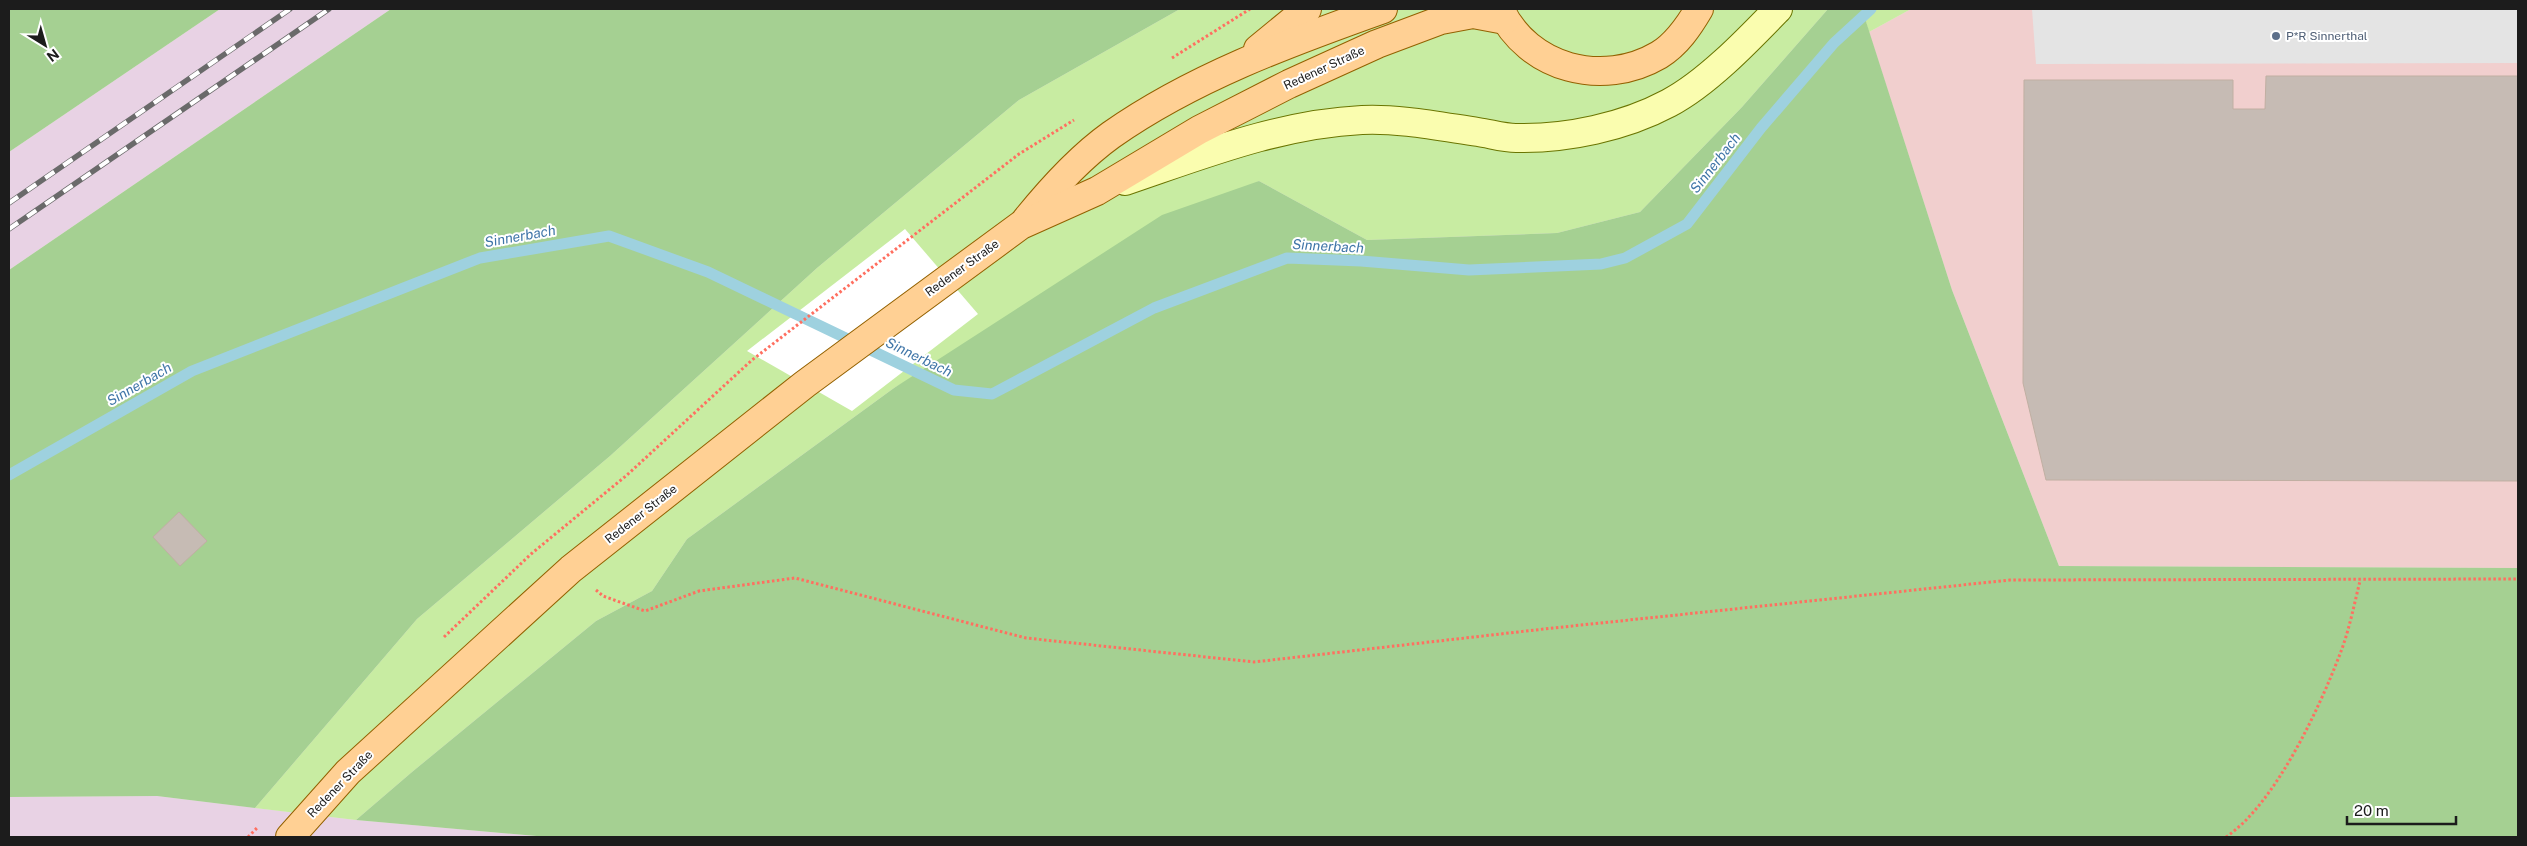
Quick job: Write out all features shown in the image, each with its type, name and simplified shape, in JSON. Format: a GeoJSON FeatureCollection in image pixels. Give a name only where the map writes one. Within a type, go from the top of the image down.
{"type":"FeatureCollection","features":[{"type":"Feature","properties":{"kind":"main road"},"geometry":{"type":"LineString","coordinates":[[1238,65],[1307,9]]}},
{"type":"Feature","properties":{"kind":"main road","name":"Redener Straße"},"geometry":{"type":"LineString","coordinates":[[1021,225],[1069,171],[1111,135],[1174,97],[1238,65],[1382,9]]}},
{"type":"Feature","properties":{"kind":"main road"},"geometry":{"type":"LineString","coordinates":[[1502,14],[1528,47],[1558,65],[1593,72],[1628,69],[1660,54],[1686,31],[1699,9]]}},
{"type":"Feature","properties":{"kind":"main road"},"geometry":{"type":"LineString","coordinates":[[1097,191],[1235,144],[1298,126],[1364,120],[1430,125],[1515,138],[1575,134],[1621,123],[1671,102],[1696,84],[1750,37],[1778,9]]}},
{"type":"Feature","properties":{"kind":"main road","name":"Redener Straße"},"geometry":{"type":"LineString","coordinates":[[290,837],[348,772],[571,569],[805,384],[1021,225],[1097,191],[1199,130],[1289,84],[1377,44],[1441,20],[1473,14],[1502,14]]}},
{"type":"Feature","properties":{"kind":"path"},"geometry":{"type":"LineString","coordinates":[[752,360],[879,263]]}},
{"type":"Feature","properties":{"kind":"path"},"geometry":{"type":"LineString","coordinates":[[571,569],[603,596],[645,611],[699,591],[795,578],[1026,638],[1254,662],[1553,628],[2010,580],[2360,581],[2518,579]]}},
{"type":"Feature","properties":{"kind":"path"},"geometry":{"type":"LineString","coordinates":[[2226,837],[2235,831],[2271,791],[2301,741],[2340,654],[2360,581]]}},
{"type":"Feature","properties":{"kind":"shaded area"},"geometry":{"type":"Polygon","coordinates":[[[220,9],[391,9],[9,270],[9,152],[220,9]]]}},
{"type":"Feature","properties":{"kind":"shaded area"},"geometry":{"type":"Polygon","coordinates":[[[1911,9],[2518,9],[2518,568],[2059,566],[1952,290],[1869,32],[1911,9]]]}},
{"type":"Feature","properties":{"kind":"shaded area","name":"P*R Sinnerthal"},"geometry":{"type":"Polygon","coordinates":[[[2032,9],[2518,9],[2518,63],[2036,64],[2032,9]]]}},
{"type":"Feature","properties":{"kind":"shaded area"},"geometry":{"type":"Polygon","coordinates":[[[157,796],[356,820],[548,837],[9,837],[9,797],[157,796]]]}},
{"type":"Feature","properties":{"kind":"green space"},"geometry":{"type":"Polygon","coordinates":[[[9,9],[220,9],[9,152],[9,9]]]}},
{"type":"Feature","properties":{"kind":"green space"},"geometry":{"type":"Polygon","coordinates":[[[391,9],[1180,9],[1019,100],[817,268],[610,456],[417,619],[255,808],[157,796],[9,797],[9,270],[391,9]]]}},
{"type":"Feature","properties":{"kind":"green space"},"geometry":{"type":"Polygon","coordinates":[[[1180,9],[1828,9],[1742,107],[1640,212],[1557,233],[1367,240],[1259,181],[894,388],[687,539],[652,591],[596,621],[356,820],[255,808],[417,619],[610,456],[817,268],[1019,100],[1180,9]]]}},
{"type":"Feature","properties":{"kind":"green space"},"geometry":{"type":"Polygon","coordinates":[[[1828,9],[1862,9],[1952,290],[2059,566],[2518,568],[2518,837],[548,837],[356,820],[596,621],[652,591],[687,539],[894,388],[1162,215],[1259,181],[1367,240],[1557,233],[1640,212],[1742,107],[1828,9]]]}},
{"type":"Feature","properties":{"kind":"green space"},"geometry":{"type":"Polygon","coordinates":[[[1862,9],[1911,9],[1869,32],[1862,9]]]}},
{"type":"Feature","properties":{"kind":"pier"},"geometry":{"type":"Polygon","coordinates":[[[905,229],[978,314],[852,411],[747,351],[905,229]]]}},
{"type":"Feature","properties":{"kind":"building"},"geometry":{"type":"Polygon","coordinates":[[[2266,76],[2518,76],[2518,481],[2046,480],[2023,383],[2024,80],[2233,80],[2233,109],[2265,109],[2266,76]]]}},
{"type":"Feature","properties":{"kind":"building"},"geometry":{"type":"Polygon","coordinates":[[[179,512],[207,541],[180,566],[153,537],[179,512]]]}},
{"type":"Feature","properties":{"kind":"waterway","name":"Sinnerbach"},"geometry":{"type":"LineString","coordinates":[[9,475],[192,371],[480,258],[609,236],[708,272],[954,390],[992,394],[1154,308],[1287,258],[1361,261],[1469,270],[1601,264],[1625,258],[1687,224],[1761,128],[1834,43],[1871,9]]}},
{"type":"Feature","properties":{"kind":"railway"},"geometry":{"type":"LineString","coordinates":[[9,203],[290,9]]}},
{"type":"Feature","properties":{"kind":"railway"},"geometry":{"type":"LineString","coordinates":[[9,229],[329,9]]}},
{"type":"Feature","properties":{"kind":"place","name":"P*R Sinnerthal"},"geometry":{"type":"Point","coordinates":[2276,36]}}]}
